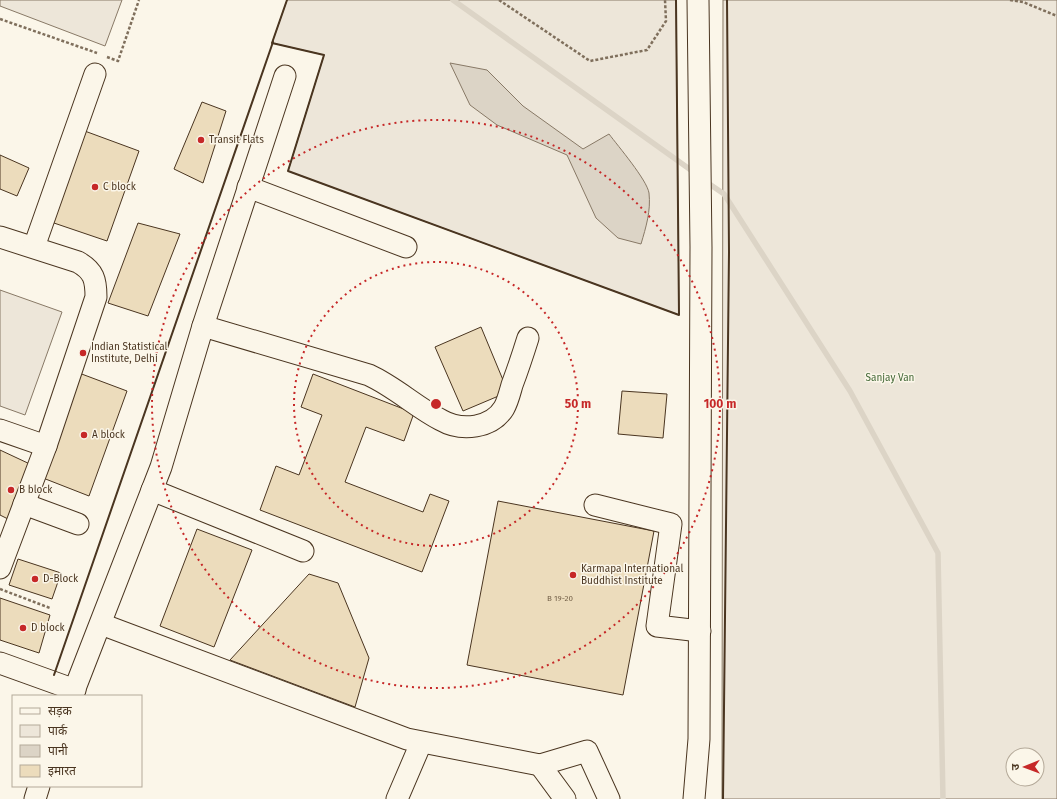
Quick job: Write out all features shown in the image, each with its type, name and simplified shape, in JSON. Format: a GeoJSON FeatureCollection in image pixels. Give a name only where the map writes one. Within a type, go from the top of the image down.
{"type":"FeatureCollection","features":[{"type":"Feature","properties":{"kind":"street"},"geometry":{"type":"LineString","coordinates":[[694,799],[699,739],[700,631],[700,177],[698,0]]}},
{"type":"Feature","properties":{"kind":"street"},"geometry":{"type":"LineString","coordinates":[[34,248],[88,90],[95,74]]}},
{"type":"Feature","properties":{"kind":"street"},"geometry":{"type":"LineString","coordinates":[[0,663],[73,693],[161,467],[203,326],[285,76]]}},
{"type":"Feature","properties":{"kind":"street"},"geometry":{"type":"LineString","coordinates":[[248,187],[406,247]]}},
{"type":"Feature","properties":{"kind":"street"},"geometry":{"type":"LineString","coordinates":[[0,237],[78,262],[85,266],[94,277],[96,288],[96,297],[46,446],[0,568]]}},
{"type":"Feature","properties":{"kind":"street"},"geometry":{"type":"LineString","coordinates":[[203,326],[368,375],[382,381],[442,421],[455,425],[473,426],[487,424],[498,417],[505,406],[528,338]]}},
{"type":"Feature","properties":{"kind":"street"},"geometry":{"type":"LineString","coordinates":[[0,430],[46,446]]}},
{"type":"Feature","properties":{"kind":"street"},"geometry":{"type":"LineString","coordinates":[[152,490],[303,551]]}},
{"type":"Feature","properties":{"kind":"street"},"geometry":{"type":"LineString","coordinates":[[24,504],[78,524]]}},
{"type":"Feature","properties":{"kind":"street"},"geometry":{"type":"LineString","coordinates":[[595,506],[671,524],[657,626],[700,631]]}},
{"type":"Feature","properties":{"kind":"street"},"geometry":{"type":"LineString","coordinates":[[101,624],[421,743],[540,765],[587,751],[609,799]]}},
{"type":"Feature","properties":{"kind":"street"},"geometry":{"type":"LineString","coordinates":[[397,799],[421,743]]}},
{"type":"Feature","properties":{"kind":"street"},"geometry":{"type":"LineString","coordinates":[[540,765],[566,799]]}},
{"type":"Feature","properties":{"kind":"street"},"geometry":{"type":"LineString","coordinates":[[35,799],[39,787]]}},
{"type":"Feature","properties":{"kind":"path"},"geometry":{"type":"LineString","coordinates":[[0,19],[118,61],[139,0]]}},
{"type":"Feature","properties":{"kind":"path"},"geometry":{"type":"LineString","coordinates":[[499,0],[590,61],[647,50],[666,21],[665,0]]}},
{"type":"Feature","properties":{"kind":"path"},"geometry":{"type":"LineString","coordinates":[[1010,0],[1023,2],[1057,16]]}},
{"type":"Feature","properties":{"kind":"path"},"geometry":{"type":"LineString","coordinates":[[0,589],[50,608]]}},
{"type":"Feature","properties":{"kind":"green space"},"geometry":{"type":"Polygon","coordinates":[[[0,0],[122,0],[105,46],[0,6],[0,0]]]}},
{"type":"Feature","properties":{"kind":"green space"},"geometry":{"type":"Polygon","coordinates":[[[287,0],[676,0],[679,315],[288,171],[324,55],[272,43],[287,0]]]}},
{"type":"Feature","properties":{"kind":"green space","name":"Sanjay Van"},"geometry":{"type":"Polygon","coordinates":[[[723,0],[1057,0],[1057,799],[722,799],[723,0]]]}},
{"type":"Feature","properties":{"kind":"green space"},"geometry":{"type":"Polygon","coordinates":[[[0,290],[62,312],[25,415],[0,406],[0,290]]]}},
{"type":"Feature","properties":{"kind":"water"},"geometry":{"type":"Polygon","coordinates":[[[450,63],[487,70],[523,106],[583,149],[609,134],[638,172],[649,193],[649,213],[641,244],[618,238],[596,218],[567,155],[497,125],[470,105],[450,63]]]}},
{"type":"Feature","properties":{"kind":"building","name":"Transit Flats"},"geometry":{"type":"Polygon","coordinates":[[[202,102],[226,111],[203,183],[174,169],[202,102]]]}},
{"type":"Feature","properties":{"kind":"building","name":"C block"},"geometry":{"type":"Polygon","coordinates":[[[82,130],[139,151],[107,241],[51,222],[82,130]]]}},
{"type":"Feature","properties":{"kind":"building"},"geometry":{"type":"Polygon","coordinates":[[[0,155],[29,168],[17,196],[0,189],[0,155]]]}},
{"type":"Feature","properties":{"kind":"building"},"geometry":{"type":"Polygon","coordinates":[[[138,223],[180,234],[148,316],[108,303],[138,223]]]}},
{"type":"Feature","properties":{"kind":"building"},"geometry":{"type":"Polygon","coordinates":[[[481,327],[508,392],[463,411],[435,347],[481,327]]]}},
{"type":"Feature","properties":{"kind":"building","name":"A block"},"geometry":{"type":"Polygon","coordinates":[[[79,373],[127,391],[89,496],[43,478],[79,373]]]}},
{"type":"Feature","properties":{"kind":"building"},"geometry":{"type":"Polygon","coordinates":[[[313,374],[414,413],[404,441],[366,427],[345,482],[423,512],[430,494],[449,501],[422,572],[260,510],[276,466],[299,475],[322,415],[301,407],[313,374]]]}},
{"type":"Feature","properties":{"kind":"building"},"geometry":{"type":"Polygon","coordinates":[[[622,391],[667,394],[663,438],[618,434],[622,391]]]}},
{"type":"Feature","properties":{"kind":"building","name":"B block"},"geometry":{"type":"Polygon","coordinates":[[[0,450],[32,465],[12,521],[0,515],[0,450]]]}},
{"type":"Feature","properties":{"kind":"building"},"geometry":{"type":"Polygon","coordinates":[[[498,501],[654,531],[623,695],[467,665],[498,501]]]}},
{"type":"Feature","properties":{"kind":"building"},"geometry":{"type":"Polygon","coordinates":[[[197,529],[252,550],[214,647],[160,626],[197,529]]]}},
{"type":"Feature","properties":{"kind":"building","name":"D-Block"},"geometry":{"type":"Polygon","coordinates":[[[18,559],[61,573],[52,599],[9,585],[18,559]]]}},
{"type":"Feature","properties":{"kind":"building"},"geometry":{"type":"Polygon","coordinates":[[[309,574],[338,583],[369,658],[355,707],[230,660],[309,574]]]}},
{"type":"Feature","properties":{"kind":"building","name":"D block"},"geometry":{"type":"Polygon","coordinates":[[[0,598],[50,615],[39,653],[0,640],[0,598]]]}},
{"type":"Feature","properties":{"kind":"waterway"},"geometry":{"type":"LineString","coordinates":[[453,0],[695,173]]}},
{"type":"Feature","properties":{"kind":"waterway"},"geometry":{"type":"LineString","coordinates":[[705,181],[724,194],[850,391],[938,553],[943,799]]}},
{"type":"Feature","properties":{"kind":"wall"},"geometry":{"type":"LineString","coordinates":[[287,0],[272,43],[324,55],[288,171],[679,315],[676,0]]}},
{"type":"Feature","properties":{"kind":"wall"},"geometry":{"type":"LineString","coordinates":[[723,799],[729,252],[727,0]]}},
{"type":"Feature","properties":{"kind":"wall"},"geometry":{"type":"LineString","coordinates":[[54,675],[273,42]]}},
{"type":"Feature","properties":{"kind":"place","name":"Transit Flats"},"geometry":{"type":"Point","coordinates":[201,140]}},
{"type":"Feature","properties":{"kind":"place","name":"C block"},"geometry":{"type":"Point","coordinates":[95,187]}},
{"type":"Feature","properties":{"kind":"place","name":"Indian Statistical Institute, Delhi"},"geometry":{"type":"Point","coordinates":[83,353]}},
{"type":"Feature","properties":{"kind":"place","name":"A block"},"geometry":{"type":"Point","coordinates":[84,435]}},
{"type":"Feature","properties":{"kind":"place","name":"B block"},"geometry":{"type":"Point","coordinates":[11,490]}},
{"type":"Feature","properties":{"kind":"place","name":"Karmapa International Buddhist Institute"},"geometry":{"type":"Point","coordinates":[573,575]}},
{"type":"Feature","properties":{"kind":"place","name":"D-Block"},"geometry":{"type":"Point","coordinates":[35,579]}},
{"type":"Feature","properties":{"kind":"place","name":"D block"},"geometry":{"type":"Point","coordinates":[23,628]}}]}
